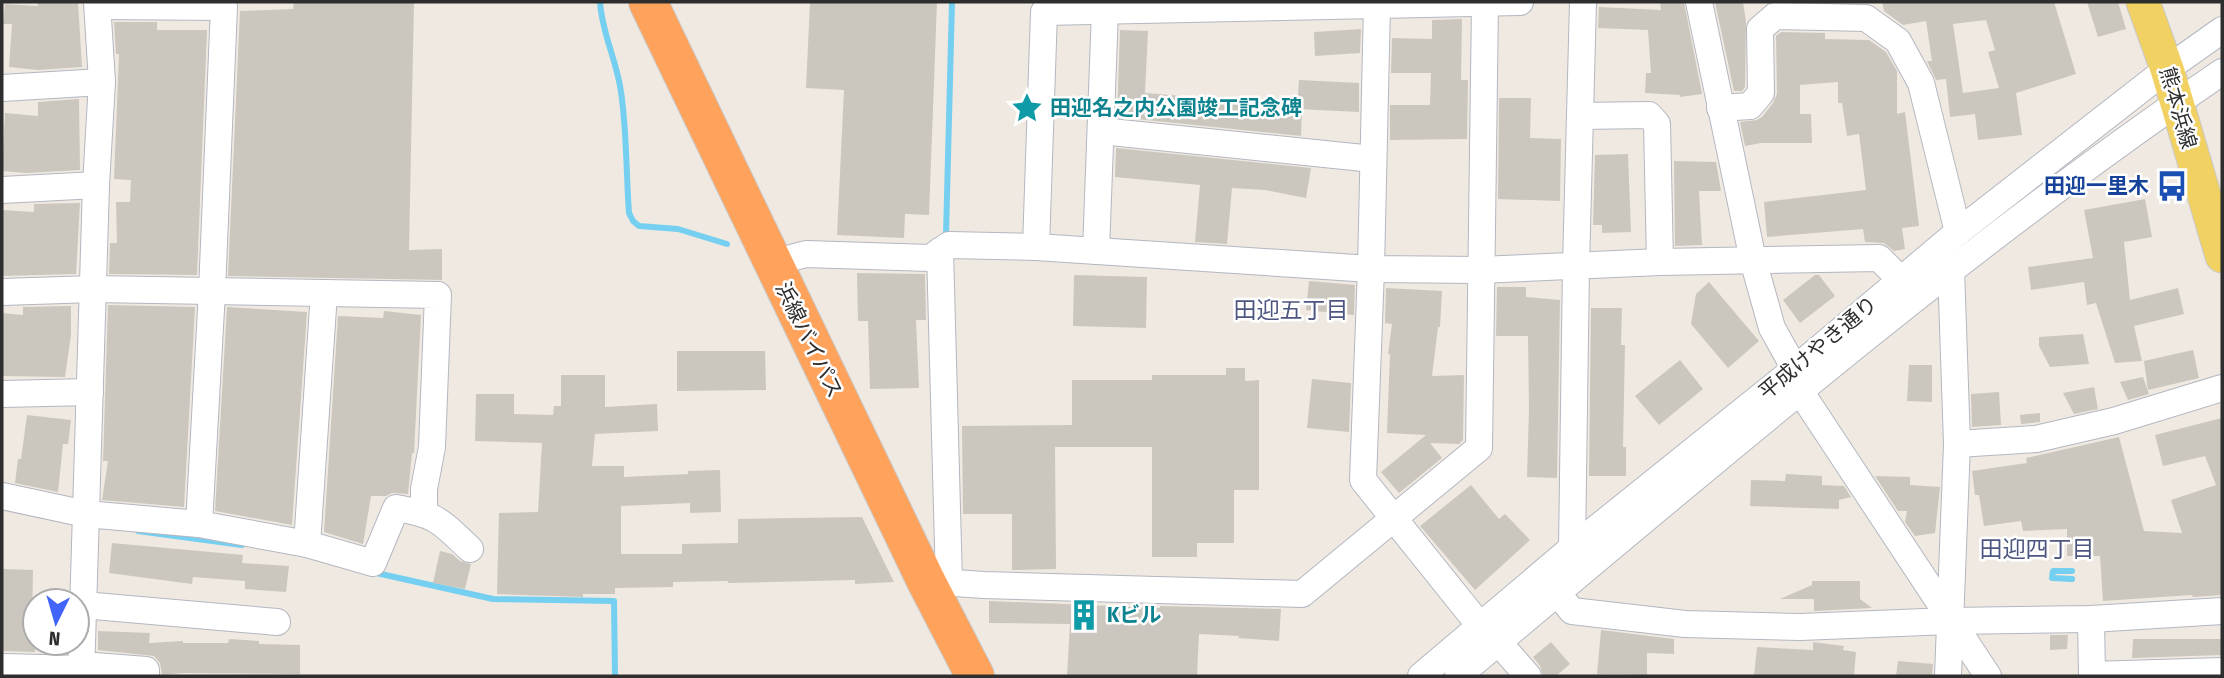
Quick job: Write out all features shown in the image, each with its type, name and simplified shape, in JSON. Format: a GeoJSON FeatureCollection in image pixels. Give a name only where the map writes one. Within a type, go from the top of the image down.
{"type":"FeatureCollection","features":[{"type":"Feature","properties":{"kind":"highway","name":"浜線バイパス"},"geometry":{"type":"LineString","coordinates":[[648,2],[772,263],[937,582],[969,674]]}},
{"type":"Feature","properties":{"kind":"main road","name":"熊本浜線"},"geometry":{"type":"LineString","coordinates":[[2143,2],[2177,103],[2210,176],[2222,257]]}},
{"type":"Feature","properties":{"kind":"street"},"geometry":{"type":"LineString","coordinates":[[940,251],[937,582],[1302,594],[1479,448],[1485,2]]}},
{"type":"Feature","properties":{"kind":"street"},"geometry":{"type":"LineString","coordinates":[[1035,247],[1044,12],[1520,2]]}},
{"type":"Feature","properties":{"kind":"street"},"geometry":{"type":"LineString","coordinates":[[1572,548],[1583,2]]}},
{"type":"Feature","properties":{"kind":"street"},"geometry":{"type":"LineString","coordinates":[[1699,2],[1753,260],[1772,328],[1797,380],[1950,621],[1988,676]]}},
{"type":"Feature","properties":{"kind":"street"},"geometry":{"type":"LineString","coordinates":[[84,587],[96,185],[102,82],[98,4],[223,7],[212,291],[199,524]]}},
{"type":"Feature","properties":{"kind":"street"},"geometry":{"type":"LineString","coordinates":[[1377,5],[1363,480],[1490,635],[1528,676]]}},
{"type":"Feature","properties":{"kind":"street"},"geometry":{"type":"LineString","coordinates":[[1096,251],[1105,10]]}},
{"type":"Feature","properties":{"kind":"street"},"geometry":{"type":"LineString","coordinates":[[1720,108],[1750,106],[1761,93],[1760,29],[1775,16],[1865,10],[1898,41],[1921,83],[1958,232]]}},
{"type":"Feature","properties":{"kind":"street","name":"平成けやき通り"},"geometry":{"type":"LineString","coordinates":[[1422,676],[1558,593],[1797,380],[1901,280],[1958,232],[2167,69],[2222,30]]}},
{"type":"Feature","properties":{"kind":"street","name":"平成けやき通り"},"geometry":{"type":"LineString","coordinates":[[1458,676],[1490,635],[1572,548],[1797,380],[2222,72]]}},
{"type":"Feature","properties":{"kind":"street"},"geometry":{"type":"LineString","coordinates":[[2,88],[102,82]]}},
{"type":"Feature","properties":{"kind":"street"},"geometry":{"type":"LineString","coordinates":[[1580,116],[1649,115],[1657,124],[1660,262]]}},
{"type":"Feature","properties":{"kind":"street"},"geometry":{"type":"LineString","coordinates":[[1101,131],[1373,159]]}},
{"type":"Feature","properties":{"kind":"street"},"geometry":{"type":"LineString","coordinates":[[2,190],[96,185]]}},
{"type":"Feature","properties":{"kind":"street"},"geometry":{"type":"LineString","coordinates":[[772,263],[806,254],[930,258],[949,246],[1035,247],[1371,269],[1480,270],[1660,262],[1879,258],[1901,280]]}},
{"type":"Feature","properties":{"kind":"street"},"geometry":{"type":"LineString","coordinates":[[1948,676],[1957,444],[1951,268]]}},
{"type":"Feature","properties":{"kind":"street"},"geometry":{"type":"LineString","coordinates":[[2,292],[94,289],[438,295],[432,447],[424,489],[424,513]]}},
{"type":"Feature","properties":{"kind":"street"},"geometry":{"type":"LineString","coordinates":[[307,544],[324,293]]}},
{"type":"Feature","properties":{"kind":"street"},"geometry":{"type":"LineString","coordinates":[[1957,444],[2036,439],[2115,421],[2222,388]]}},
{"type":"Feature","properties":{"kind":"street"},"geometry":{"type":"LineString","coordinates":[[2,394],[90,392]]}},
{"type":"Feature","properties":{"kind":"street"},"geometry":{"type":"LineString","coordinates":[[2,496],[86,514],[199,524],[307,544],[373,563],[396,508],[437,518],[470,549]]}},
{"type":"Feature","properties":{"kind":"street"},"geometry":{"type":"LineString","coordinates":[[1558,593],[1572,611],[1685,624],[1800,627],[2091,619],[2222,611]]}},
{"type":"Feature","properties":{"kind":"street"},"geometry":{"type":"LineString","coordinates":[[91,606],[277,622]]}},
{"type":"Feature","properties":{"kind":"street"},"geometry":{"type":"LineString","coordinates":[[2091,619],[2092,675],[2222,671]]}},
{"type":"Feature","properties":{"kind":"street"},"geometry":{"type":"LineString","coordinates":[[2,667],[146,670],[146,676]]}},
{"type":"Feature","properties":{"kind":"building"},"geometry":{"type":"Polygon","coordinates":[[[37,2],[78,2],[82,67],[38,70],[9,67],[12,24],[3,24],[5,4],[38,6],[37,2]]]}},
{"type":"Feature","properties":{"kind":"building"},"geometry":{"type":"Polygon","coordinates":[[[294,2],[414,2],[409,250],[442,249],[442,280],[228,276],[240,11],[293,9],[294,2]]]}},
{"type":"Feature","properties":{"kind":"building"},"geometry":{"type":"Polygon","coordinates":[[[810,2],[937,2],[929,215],[905,214],[904,238],[837,235],[844,90],[806,88],[810,2]]]}},
{"type":"Feature","properties":{"kind":"building"},"geometry":{"type":"Polygon","coordinates":[[[1660,2],[1684,2],[1702,94],[1680,97],[1645,93],[1646,73],[1651,73],[1648,30],[1598,28],[1599,7],[1661,10],[1660,2]]]}},
{"type":"Feature","properties":{"kind":"building"},"geometry":{"type":"Polygon","coordinates":[[[1715,2],[1743,2],[1746,22],[1745,87],[1742,91],[1734,91],[1715,2]]]}},
{"type":"Feature","properties":{"kind":"building"},"geometry":{"type":"Polygon","coordinates":[[[1882,2],[2054,2],[2076,74],[2016,93],[2022,135],[1978,140],[1975,114],[1950,117],[1946,79],[1936,80],[1927,61],[1932,61],[1926,21],[1903,25],[1884,11],[1882,2]],[[1986,20],[1953,24],[1963,93],[1999,88],[1988,52],[1995,50],[1986,20]]]}},
{"type":"Feature","properties":{"kind":"building"},"geometry":{"type":"Polygon","coordinates":[[[2087,2],[2118,2],[2126,29],[2098,37],[2087,2]]]}},
{"type":"Feature","properties":{"kind":"building"},"geometry":{"type":"Polygon","coordinates":[[[1462,19],[1461,80],[1468,80],[1467,139],[1390,140],[1390,105],[1430,105],[1431,73],[1391,73],[1392,38],[1432,39],[1432,20],[1462,19]]]}},
{"type":"Feature","properties":{"kind":"building"},"geometry":{"type":"Polygon","coordinates":[[[114,22],[157,22],[157,30],[207,30],[197,275],[109,274],[110,243],[117,243],[116,202],[130,202],[131,180],[114,179],[119,54],[116,54],[114,22]]]}},
{"type":"Feature","properties":{"kind":"building"},"geometry":{"type":"Polygon","coordinates":[[[1361,29],[1360,53],[1315,56],[1314,32],[1361,29]]]}},
{"type":"Feature","properties":{"kind":"building"},"geometry":{"type":"Polygon","coordinates":[[[1120,30],[1148,31],[1145,93],[1183,96],[1183,99],[1254,104],[1253,109],[1302,109],[1301,136],[1117,117],[1120,30]]]}},
{"type":"Feature","properties":{"kind":"building"},"geometry":{"type":"Polygon","coordinates":[[[1781,32],[1825,33],[1825,39],[1869,40],[1886,52],[1897,71],[1897,114],[1905,112],[1919,226],[1902,228],[1905,249],[1894,251],[1884,243],[1865,242],[1863,229],[1767,237],[1764,202],[1866,190],[1859,134],[1847,136],[1842,103],[1838,103],[1838,82],[1800,85],[1800,114],[1811,114],[1812,143],[1761,143],[1745,146],[1740,122],[1762,117],[1777,94],[1776,36],[1781,32]]]}},
{"type":"Feature","properties":{"kind":"building"},"geometry":{"type":"Polygon","coordinates":[[[1299,80],[1359,83],[1359,112],[1297,109],[1299,80]]]}},
{"type":"Feature","properties":{"kind":"building"},"geometry":{"type":"Polygon","coordinates":[[[1499,98],[1531,98],[1530,138],[1561,139],[1560,201],[1498,199],[1499,98]]]}},
{"type":"Feature","properties":{"kind":"building"},"geometry":{"type":"Polygon","coordinates":[[[79,99],[80,170],[27,173],[2,171],[5,113],[38,116],[38,102],[79,99]]]}},
{"type":"Feature","properties":{"kind":"building"},"geometry":{"type":"Polygon","coordinates":[[[1116,148],[1311,168],[1306,198],[1265,190],[1232,188],[1227,244],[1195,242],[1200,185],[1115,177],[1116,148]]]}},
{"type":"Feature","properties":{"kind":"building"},"geometry":{"type":"Polygon","coordinates":[[[1628,154],[1631,232],[1602,233],[1602,225],[1593,225],[1595,155],[1628,154]]]}},
{"type":"Feature","properties":{"kind":"building"},"geometry":{"type":"Polygon","coordinates":[[[1674,161],[1716,162],[1721,191],[1699,191],[1702,245],[1675,246],[1674,161]]]}},
{"type":"Feature","properties":{"kind":"building"},"geometry":{"type":"Polygon","coordinates":[[[2145,199],[2152,237],[2124,242],[2130,300],[2178,288],[2184,314],[2134,326],[2142,361],[2115,363],[2096,303],[2087,305],[2084,282],[2031,290],[2028,267],[2093,258],[2084,210],[2145,199]]]}},
{"type":"Feature","properties":{"kind":"building"},"geometry":{"type":"Polygon","coordinates":[[[80,203],[76,274],[2,276],[2,210],[34,212],[34,204],[80,203]]]}},
{"type":"Feature","properties":{"kind":"building"},"geometry":{"type":"Polygon","coordinates":[[[857,273],[925,274],[926,320],[916,320],[919,388],[870,389],[868,321],[858,321],[857,273]]]}},
{"type":"Feature","properties":{"kind":"building"},"geometry":{"type":"Polygon","coordinates":[[[1074,275],[1147,277],[1146,328],[1073,326],[1074,275]]]}},
{"type":"Feature","properties":{"kind":"building"},"geometry":{"type":"Polygon","coordinates":[[[1815,275],[1819,275],[1835,296],[1800,323],[1783,300],[1815,275]]]}},
{"type":"Feature","properties":{"kind":"building"},"geometry":{"type":"Polygon","coordinates":[[[1309,281],[1355,285],[1354,315],[1306,310],[1309,281]]]}},
{"type":"Feature","properties":{"kind":"building"},"geometry":{"type":"Polygon","coordinates":[[[1709,282],[1759,341],[1728,368],[1691,324],[1696,294],[1709,282]]]}},
{"type":"Feature","properties":{"kind":"building"},"geometry":{"type":"Polygon","coordinates":[[[1497,287],[1526,287],[1526,297],[1560,300],[1557,478],[1527,477],[1528,336],[1496,336],[1497,287]]]}},
{"type":"Feature","properties":{"kind":"building"},"geometry":{"type":"Polygon","coordinates":[[[1386,288],[1442,291],[1440,327],[1432,376],[1464,375],[1463,440],[1459,444],[1430,443],[1442,458],[1399,493],[1381,472],[1426,435],[1387,433],[1388,354],[1392,324],[1385,323],[1386,288]]]}},
{"type":"Feature","properties":{"kind":"building"},"geometry":{"type":"Polygon","coordinates":[[[108,305],[195,307],[184,507],[102,500],[108,461],[103,461],[108,305]]]}},
{"type":"Feature","properties":{"kind":"building"},"geometry":{"type":"Polygon","coordinates":[[[71,306],[71,335],[65,377],[2,376],[2,313],[23,315],[23,307],[71,306]]]}},
{"type":"Feature","properties":{"kind":"building"},"geometry":{"type":"Polygon","coordinates":[[[227,307],[307,312],[292,525],[215,511],[227,307]]]}},
{"type":"Feature","properties":{"kind":"building"},"geometry":{"type":"Polygon","coordinates":[[[1591,308],[1622,308],[1621,345],[1625,345],[1623,447],[1626,447],[1626,476],[1589,476],[1591,308]]]}},
{"type":"Feature","properties":{"kind":"building"},"geometry":{"type":"Polygon","coordinates":[[[384,311],[421,315],[414,453],[408,494],[371,496],[363,544],[324,532],[338,316],[383,318],[384,311]]]}},
{"type":"Feature","properties":{"kind":"building"},"geometry":{"type":"Polygon","coordinates":[[[2083,334],[2089,364],[2050,367],[2039,346],[2039,337],[2083,334]]]}},
{"type":"Feature","properties":{"kind":"building"},"geometry":{"type":"Polygon","coordinates":[[[2193,350],[2199,378],[2148,390],[2144,361],[2193,350]]]}},
{"type":"Feature","properties":{"kind":"building"},"geometry":{"type":"Polygon","coordinates":[[[677,351],[765,351],[766,390],[677,391],[677,351]]]}},
{"type":"Feature","properties":{"kind":"building"},"geometry":{"type":"Polygon","coordinates":[[[1680,360],[1703,389],[1659,425],[1635,396],[1680,360]]]}},
{"type":"Feature","properties":{"kind":"building"},"geometry":{"type":"Polygon","coordinates":[[[1909,365],[1932,365],[1932,402],[1907,401],[1909,365]]]}},
{"type":"Feature","properties":{"kind":"building"},"geometry":{"type":"Polygon","coordinates":[[[1226,368],[1245,368],[1245,381],[1259,380],[1259,490],[1234,490],[1234,543],[1197,543],[1197,557],[1152,557],[1152,447],[1055,447],[1056,569],[1012,570],[1012,514],[963,514],[962,426],[1072,425],[1072,380],[1152,380],[1152,375],[1226,375],[1226,368]]]}},
{"type":"Feature","properties":{"kind":"building"},"geometry":{"type":"Polygon","coordinates":[[[561,375],[605,375],[605,407],[657,404],[658,431],[595,434],[592,466],[624,466],[624,477],[720,470],[721,512],[690,513],[690,503],[621,506],[621,554],[682,554],[682,544],[738,543],[738,519],[862,517],[894,582],[673,582],[673,587],[615,588],[615,594],[583,594],[583,597],[497,594],[499,513],[538,512],[542,443],[475,441],[476,394],[514,394],[514,414],[553,415],[554,406],[561,406],[561,375]]]}},
{"type":"Feature","properties":{"kind":"building"},"geometry":{"type":"Polygon","coordinates":[[[2143,377],[2149,394],[2128,400],[2120,382],[2143,377]]]}},
{"type":"Feature","properties":{"kind":"building"},"geometry":{"type":"Polygon","coordinates":[[[1312,379],[1351,383],[1349,432],[1307,428],[1312,379]]]}},
{"type":"Feature","properties":{"kind":"building"},"geometry":{"type":"Polygon","coordinates":[[[2094,387],[2098,409],[2074,414],[2063,393],[2094,387]]]}},
{"type":"Feature","properties":{"kind":"building"},"geometry":{"type":"Polygon","coordinates":[[[1999,392],[2001,425],[1972,427],[1971,394],[1999,392]]]}},
{"type":"Feature","properties":{"kind":"building"},"geometry":{"type":"Polygon","coordinates":[[[2040,413],[2040,422],[2021,424],[2020,415],[2040,413]]]}},
{"type":"Feature","properties":{"kind":"building"},"geometry":{"type":"Polygon","coordinates":[[[27,415],[71,420],[68,444],[63,444],[58,492],[15,483],[27,415]]]}},
{"type":"Feature","properties":{"kind":"building"},"geometry":{"type":"Polygon","coordinates":[[[2222,418],[2222,595],[2103,601],[2100,556],[2067,556],[2067,529],[2023,531],[2021,521],[1984,526],[1979,495],[1975,495],[1972,471],[2027,463],[2026,458],[2119,437],[2144,531],[2182,533],[2171,500],[2216,485],[2205,456],[2163,466],[2155,435],[2222,418]]]}},
{"type":"Feature","properties":{"kind":"building"},"geometry":{"type":"Polygon","coordinates":[[[1786,474],[1822,476],[1822,485],[1844,486],[1851,497],[1839,500],[1839,509],[1750,506],[1751,480],[1785,481],[1786,474]]]}},
{"type":"Feature","properties":{"kind":"building"},"geometry":{"type":"Polygon","coordinates":[[[1875,476],[1910,477],[1910,485],[1940,487],[1935,533],[1915,536],[1905,522],[1907,511],[1898,511],[1875,476]]]}},
{"type":"Feature","properties":{"kind":"building"},"geometry":{"type":"Polygon","coordinates":[[[1471,485],[1499,519],[1505,514],[1530,540],[1475,590],[1420,526],[1471,485]]]}},
{"type":"Feature","properties":{"kind":"building"},"geometry":{"type":"Polygon","coordinates":[[[112,543],[243,555],[242,563],[289,566],[286,592],[245,589],[245,581],[193,577],[192,584],[109,573],[112,543]]]}},
{"type":"Feature","properties":{"kind":"building"},"geometry":{"type":"Polygon","coordinates":[[[440,551],[471,564],[465,589],[433,583],[440,551]]]}},
{"type":"Feature","properties":{"kind":"building"},"geometry":{"type":"Polygon","coordinates":[[[2,569],[33,570],[33,587],[21,587],[21,652],[2,651],[2,569]]]}},
{"type":"Feature","properties":{"kind":"building"},"geometry":{"type":"Polygon","coordinates":[[[1812,581],[1860,581],[1860,599],[1872,608],[1814,611],[1814,599],[1780,599],[1812,585],[1812,581]]]}},
{"type":"Feature","properties":{"kind":"building"},"geometry":{"type":"Polygon","coordinates":[[[989,601],[1160,608],[1281,609],[1279,641],[1199,634],[1197,676],[1067,676],[1070,624],[989,623],[989,601]]]}},
{"type":"Feature","properties":{"kind":"building"},"geometry":{"type":"Polygon","coordinates":[[[1601,630],[1674,639],[1674,654],[1647,653],[1647,675],[1597,674],[1601,630]]]}},
{"type":"Feature","properties":{"kind":"building"},"geometry":{"type":"Polygon","coordinates":[[[98,631],[150,633],[149,643],[228,643],[229,639],[259,641],[259,644],[300,645],[300,674],[162,675],[160,663],[154,656],[98,650],[98,631]]]}},
{"type":"Feature","properties":{"kind":"building"},"geometry":{"type":"Polygon","coordinates":[[[2050,635],[2068,635],[2067,649],[2050,650],[2050,635]]]}},
{"type":"Feature","properties":{"kind":"building"},"geometry":{"type":"Polygon","coordinates":[[[2133,639],[2222,639],[2222,655],[2132,658],[2133,639]]]}},
{"type":"Feature","properties":{"kind":"building"},"geometry":{"type":"Polygon","coordinates":[[[1551,642],[1570,664],[1556,676],[1543,676],[1533,657],[1551,642]]]}},
{"type":"Feature","properties":{"kind":"building"},"geometry":{"type":"Polygon","coordinates":[[[1813,642],[1844,646],[1843,650],[1856,652],[1854,676],[1754,676],[1757,647],[1813,650],[1813,642]]]}},
{"type":"Feature","properties":{"kind":"building"},"geometry":{"type":"Polygon","coordinates":[[[1898,661],[1933,664],[1932,676],[1896,676],[1898,661]]]}},
{"type":"Feature","properties":{"kind":"waterway"},"geometry":{"type":"LineString","coordinates":[[600,2],[621,92],[629,213],[633,221],[639,226],[678,229],[727,244]]}},
{"type":"Feature","properties":{"kind":"waterway"},"geometry":{"type":"LineString","coordinates":[[946,235],[952,2]]}},
{"type":"Feature","properties":{"kind":"waterway"},"geometry":{"type":"LineString","coordinates":[[138,531],[242,545]]}},
{"type":"Feature","properties":{"kind":"waterway"},"geometry":{"type":"LineString","coordinates":[[2072,571],[2053,571],[2052,578],[2072,579]]}},
{"type":"Feature","properties":{"kind":"waterway"},"geometry":{"type":"LineString","coordinates":[[372,572],[493,599],[614,601],[615,676]]}},
{"type":"Feature","properties":{"kind":"place","name":"田迎名之内公園竣工記念碑"},"geometry":{"type":"Point","coordinates":[1027,108]}},
{"type":"Feature","properties":{"kind":"place","name":"田迎一里木"},"geometry":{"type":"Point","coordinates":[2172,186]}},
{"type":"Feature","properties":{"kind":"place","name":"Kビル"},"geometry":{"type":"Point","coordinates":[1084,615]}},
{"type":"Feature","properties":{"kind":"district","name":"田迎五丁目"},"geometry":{"type":"Point","coordinates":[1291,310]}},
{"type":"Feature","properties":{"kind":"district","name":"田迎四丁目"},"geometry":{"type":"Point","coordinates":[2037,549]}}]}
